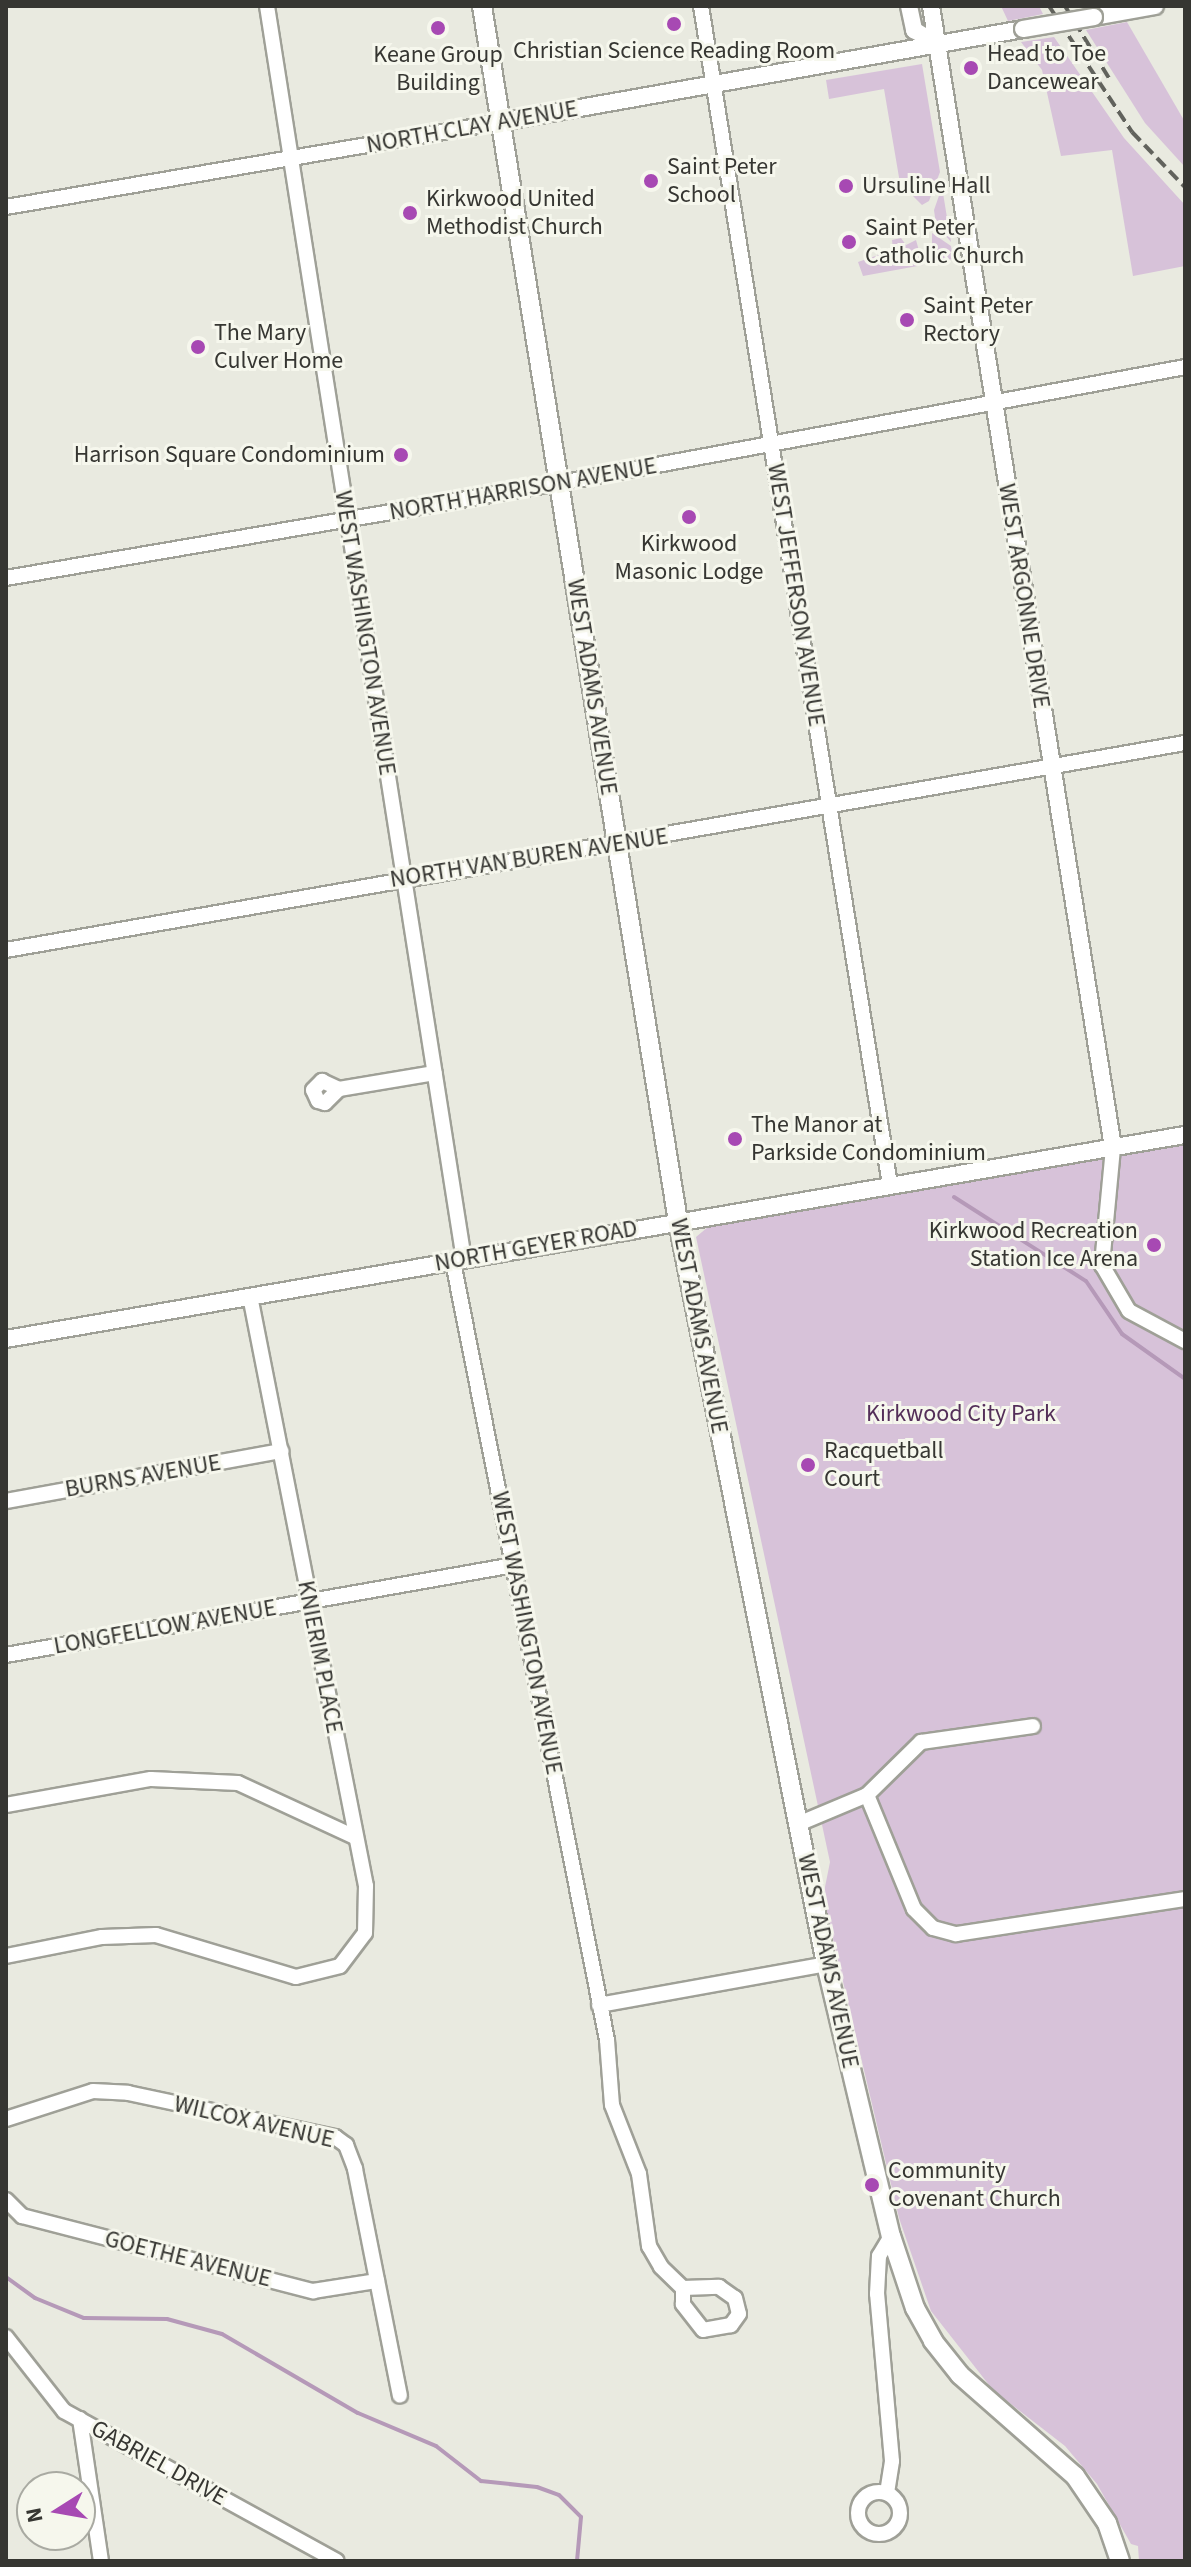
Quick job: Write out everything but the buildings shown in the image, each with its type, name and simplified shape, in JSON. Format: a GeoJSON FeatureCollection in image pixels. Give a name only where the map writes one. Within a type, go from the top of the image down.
{"type":"FeatureCollection","features":[{"type":"Feature","properties":{"kind":"main road","name":"WEST ADAMS AVENUE"},"geometry":{"type":"LineString","coordinates":[[482,6],[678,1221],[826,1964],[891,2236],[915,2308],[933,2341],[960,2375],[1075,2476],[1107,2523],[1120,2561]]}},
{"type":"Feature","properties":{"kind":"street","name":"WEST WASHINGTON AVENUE"},"geometry":{"type":"LineString","coordinates":[[267,6],[435,1073],[459,1261],[599,2005],[612,2105],[639,2174],[645,2234],[661,2267],[683,2288]]}},
{"type":"Feature","properties":{"kind":"street","name":"WEST JEFFERSON AVENUE"},"geometry":{"type":"LineString","coordinates":[[701,6],[890,1184]]}},
{"type":"Feature","properties":{"kind":"street"},"geometry":{"type":"LineString","coordinates":[[909,6],[914,30],[937,44]]}},
{"type":"Feature","properties":{"kind":"street","name":"WEST ARGONNE DRIVE"},"geometry":{"type":"LineString","coordinates":[[931,6],[1113,1148]]}},
{"type":"Feature","properties":{"kind":"street","name":"NORTH CLAY AVENUE"},"geometry":{"type":"LineString","coordinates":[[6,207],[1155,6]]}},
{"type":"Feature","properties":{"kind":"street","name":"NORTH HARRISON AVENUE"},"geometry":{"type":"LineString","coordinates":[[6,578],[560,483],[1185,367]]}},
{"type":"Feature","properties":{"kind":"street","name":"NORTH VAN BUREN AVENUE"},"geometry":{"type":"LineString","coordinates":[[6,950],[404,877],[617,845],[1185,743]]}},
{"type":"Feature","properties":{"kind":"street"},"geometry":{"type":"LineString","coordinates":[[339,1089],[435,1073]]}},
{"type":"Feature","properties":{"kind":"street","name":"NORTH GEYER ROAD"},"geometry":{"type":"LineString","coordinates":[[6,1339],[1185,1135]]}},
{"type":"Feature","properties":{"kind":"street"},"geometry":{"type":"LineString","coordinates":[[1113,1148],[1102,1265],[1129,1311],[1185,1341]]}},
{"type":"Feature","properties":{"kind":"street","name":"KNIERIM PLACE"},"geometry":{"type":"LineString","coordinates":[[6,1956],[102,1937],[156,1935],[296,1977],[340,1966],[365,1933],[366,1886],[250,1296]]}},
{"type":"Feature","properties":{"kind":"street","name":"BURNS AVENUE"},"geometry":{"type":"LineString","coordinates":[[6,1501],[281,1451]]}},
{"type":"Feature","properties":{"kind":"street","name":"LONGFELLOW AVENUE"},"geometry":{"type":"LineString","coordinates":[[6,1655],[514,1565]]}},
{"type":"Feature","properties":{"kind":"street"},"geometry":{"type":"LineString","coordinates":[[798,1824],[867,1795],[921,1742],[1033,1726]]}},
{"type":"Feature","properties":{"kind":"street"},"geometry":{"type":"LineString","coordinates":[[6,1805],[151,1779],[238,1783],[355,1837]]}},
{"type":"Feature","properties":{"kind":"street"},"geometry":{"type":"LineString","coordinates":[[867,1795],[914,1909],[933,1928],[956,1934],[1185,1899]]}},
{"type":"Feature","properties":{"kind":"street"},"geometry":{"type":"LineString","coordinates":[[599,2005],[826,1964]]}},
{"type":"Feature","properties":{"kind":"street","name":"WILCOX AVENUE"},"geometry":{"type":"LineString","coordinates":[[6,2119],[93,2091],[128,2093],[335,2137],[346,2145],[355,2169],[400,2396]]}},
{"type":"Feature","properties":{"kind":"street","name":"GOETHE AVENUE"},"geometry":{"type":"LineString","coordinates":[[6,2200],[22,2216],[313,2291],[377,2281]]}},
{"type":"Feature","properties":{"kind":"street"},"geometry":{"type":"LineString","coordinates":[[887,2493],[892,2461],[877,2294],[879,2256],[891,2236]]}},
{"type":"Feature","properties":{"kind":"street","name":"GABRIEL DRIVE"},"geometry":{"type":"LineString","coordinates":[[6,2337],[64,2411],[336,2561]]}},
{"type":"Feature","properties":{"kind":"street"},"geometry":{"type":"LineString","coordinates":[[80,2419],[101,2561]]}},
{"type":"Feature","properties":{"kind":"green space"},"geometry":{"type":"Polygon","coordinates":[[[1001,6],[1039,6],[1043,14],[1008,21],[1001,6]]]}},
{"type":"Feature","properties":{"kind":"green space"},"geometry":{"type":"Polygon","coordinates":[[[1127,22],[1185,122],[1185,167],[1145,123],[1086,30],[1127,22]]]}},
{"type":"Feature","properties":{"kind":"green space"},"geometry":{"type":"Polygon","coordinates":[[[1054,37],[1124,138],[1185,205],[1185,266],[1133,276],[1112,150],[1061,156],[1042,70],[1021,42],[1054,37]]]}},
{"type":"Feature","properties":{"kind":"green space"},"geometry":{"type":"Polygon","coordinates":[[[922,64],[940,172],[929,201],[922,205],[912,195],[902,195],[884,89],[829,99],[826,80],[922,64]]]}},
{"type":"Feature","properties":{"kind":"green space"},"geometry":{"type":"Polygon","coordinates":[[[942,187],[951,242],[936,225],[934,210],[942,187]]]}},
{"type":"Feature","properties":{"kind":"green space"},"geometry":{"type":"Polygon","coordinates":[[[932,233],[951,246],[953,259],[932,262],[932,233]]]}},
{"type":"Feature","properties":{"kind":"green space"},"geometry":{"type":"Polygon","coordinates":[[[901,238],[906,245],[916,240],[923,265],[863,276],[858,262],[893,250],[892,240],[901,238]]]}},
{"type":"Feature","properties":{"kind":"green space","name":"Kirkwood City Park"},"geometry":{"type":"Polygon","coordinates":[[[1185,1140],[1185,2561],[1139,2561],[1138,2546],[1131,2544],[1097,2484],[1065,2446],[993,2390],[931,2311],[899,2218],[823,1897],[830,1862],[696,1237],[708,1227],[1185,1140]]]}},
{"type":"Feature","properties":{"kind":"waterway"},"geometry":{"type":"LineString","coordinates":[[954,1197],[1086,1281],[1122,1334],[1185,1379]]}},
{"type":"Feature","properties":{"kind":"waterway"},"geometry":{"type":"LineString","coordinates":[[6,2277],[35,2298],[84,2318],[167,2319],[222,2334],[358,2413],[436,2446],[481,2481],[537,2487],[559,2495],[581,2517],[577,2561]]}},
{"type":"Feature","properties":{"kind":"railway"},"geometry":{"type":"LineString","coordinates":[[1049,6],[1132,132],[1185,187]]}},
{"type":"Feature","properties":{"kind":"railway"},"geometry":{"type":"LineString","coordinates":[[1065,6],[1109,78]]}},
{"type":"Feature","properties":{"kind":"place","name":"Christian Science Reading Room"},"geometry":{"type":"Point","coordinates":[674,24]}},
{"type":"Feature","properties":{"kind":"place","name":"Keane Group Building"},"geometry":{"type":"Point","coordinates":[438,28]}},
{"type":"Feature","properties":{"kind":"place","name":"Head to Toe Dancewear"},"geometry":{"type":"Point","coordinates":[971,68]}},
{"type":"Feature","properties":{"kind":"place","name":"Saint Peter School"},"geometry":{"type":"Point","coordinates":[651,181]}},
{"type":"Feature","properties":{"kind":"place","name":"Ursuline Hall"},"geometry":{"type":"Point","coordinates":[846,186]}},
{"type":"Feature","properties":{"kind":"place","name":"Kirkwood United Methodist Church"},"geometry":{"type":"Point","coordinates":[410,213]}},
{"type":"Feature","properties":{"kind":"place","name":"Saint Peter Catholic Church"},"geometry":{"type":"Point","coordinates":[849,242]}},
{"type":"Feature","properties":{"kind":"place","name":"Saint Peter Rectory"},"geometry":{"type":"Point","coordinates":[907,320]}},
{"type":"Feature","properties":{"kind":"place","name":"The Mary Culver Home"},"geometry":{"type":"Point","coordinates":[198,347]}},
{"type":"Feature","properties":{"kind":"place","name":"Harrison Square Condominium"},"geometry":{"type":"Point","coordinates":[401,455]}},
{"type":"Feature","properties":{"kind":"place","name":"Kirkwood Masonic Lodge"},"geometry":{"type":"Point","coordinates":[689,517]}},
{"type":"Feature","properties":{"kind":"place","name":"The Manor at Parkside Condominium"},"geometry":{"type":"Point","coordinates":[735,1139]}},
{"type":"Feature","properties":{"kind":"place","name":"Kirkwood Recreation Station Ice Arena"},"geometry":{"type":"Point","coordinates":[1154,1245]}},
{"type":"Feature","properties":{"kind":"place","name":"Racquetball Court"},"geometry":{"type":"Point","coordinates":[808,1465]}},
{"type":"Feature","properties":{"kind":"place","name":"Community Covenant Church"},"geometry":{"type":"Point","coordinates":[872,2185]}}]}
